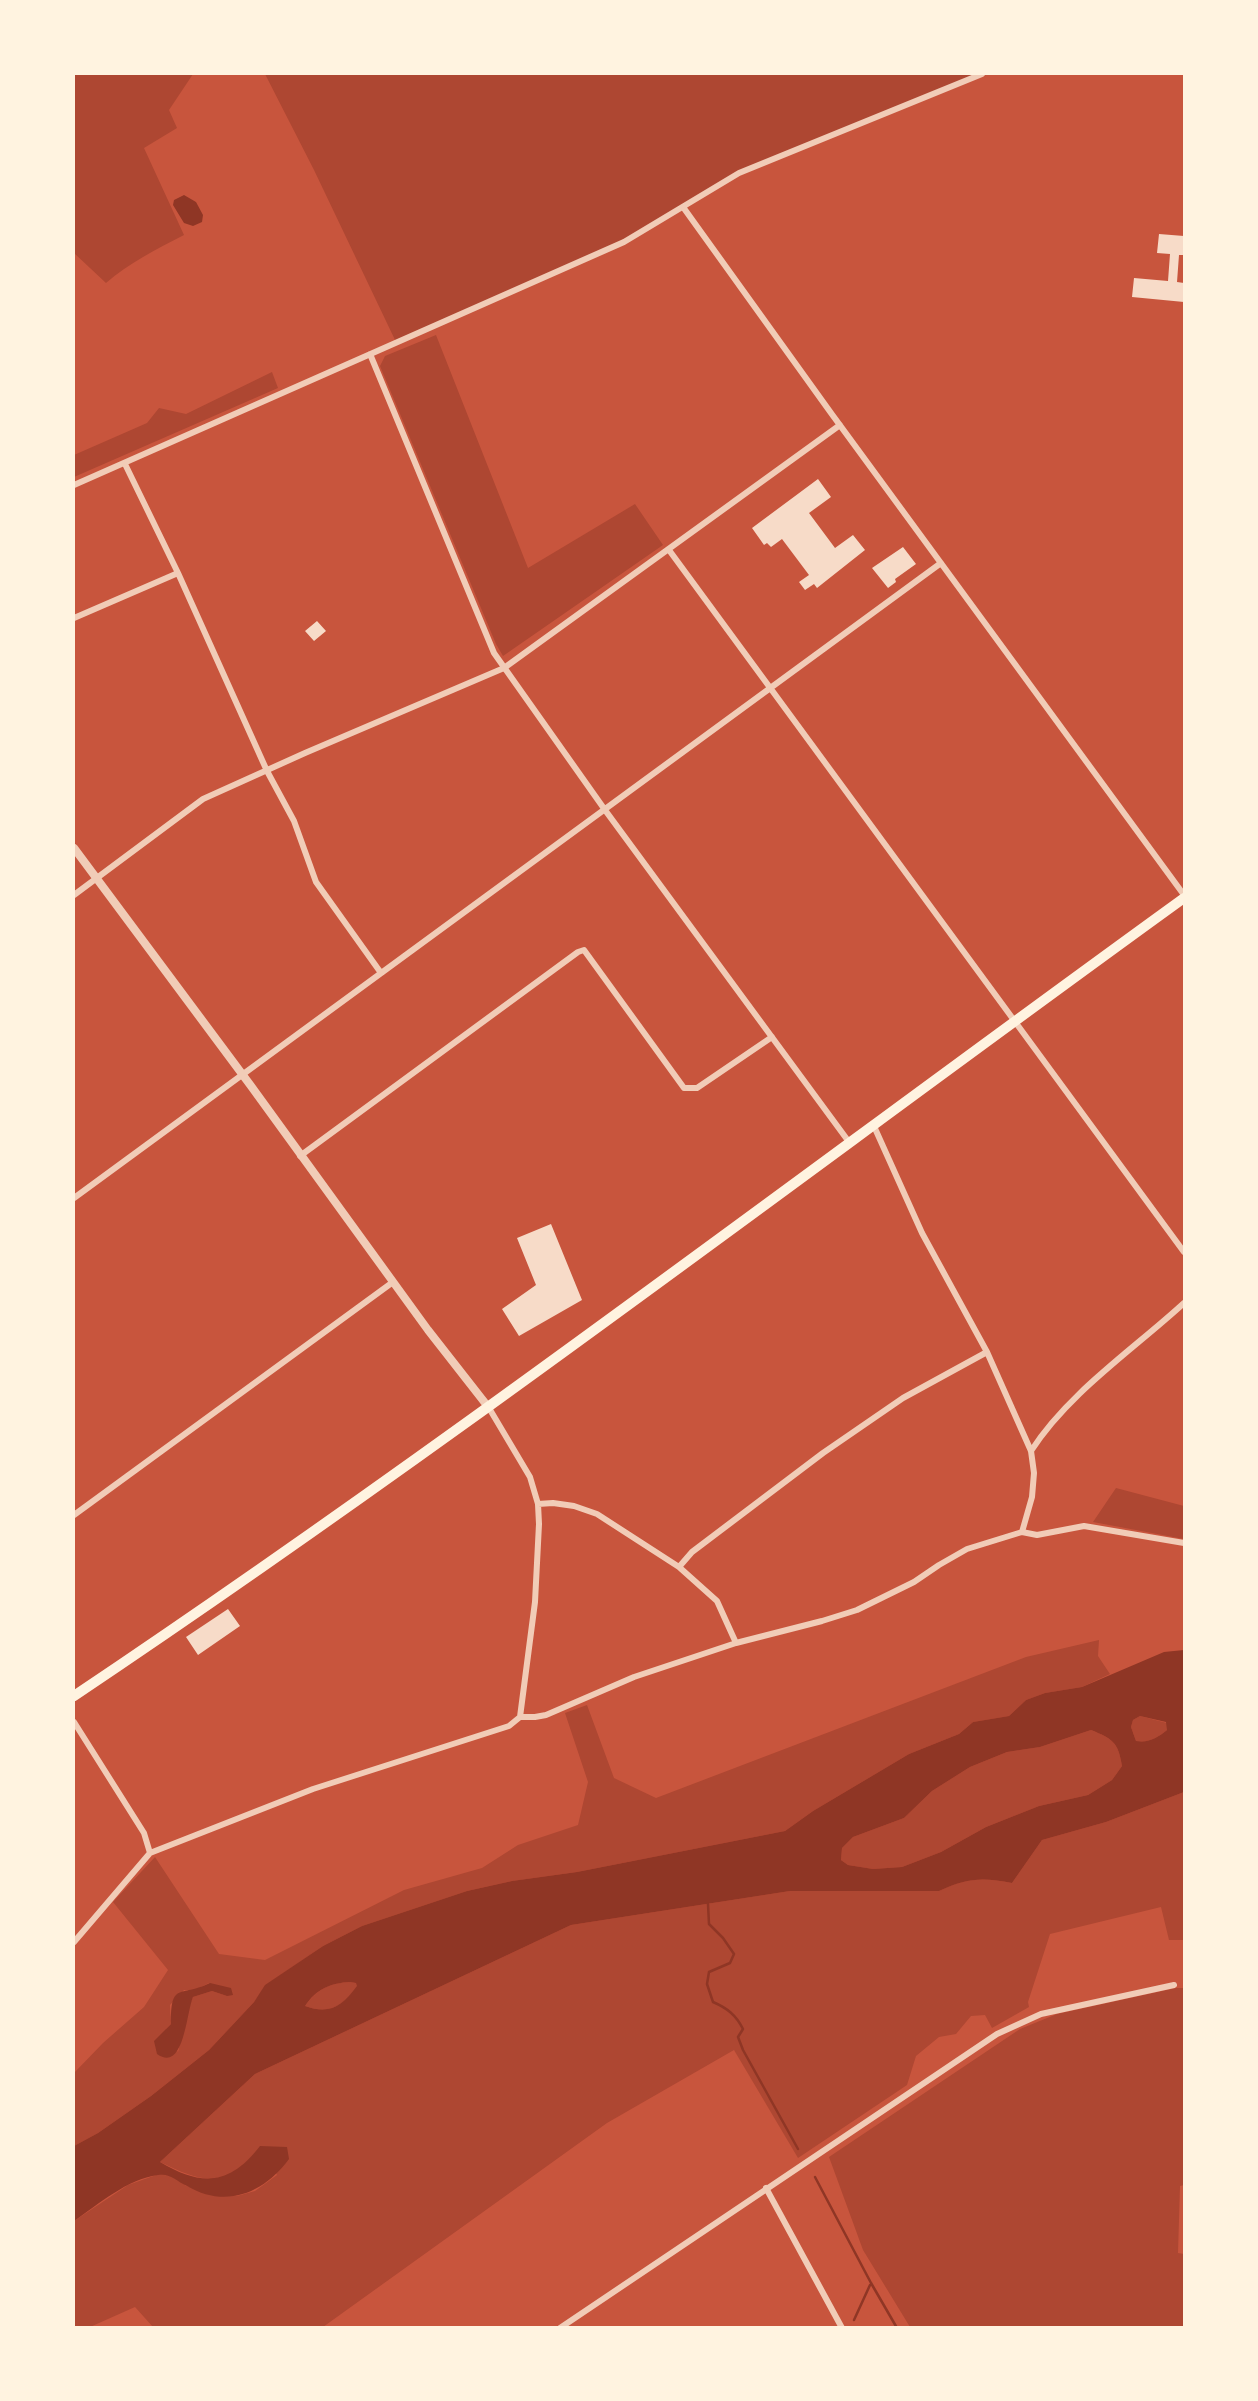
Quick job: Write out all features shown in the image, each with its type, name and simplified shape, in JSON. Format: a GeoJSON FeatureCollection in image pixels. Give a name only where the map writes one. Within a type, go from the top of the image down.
{"type":"FeatureCollection","features":[{"type":"Feature","properties":{"kind":"main road"},"geometry":{"type":"LineString","coordinates":[[74,1696],[489,1408],[1185,897]]}},
{"type":"Feature","properties":{"kind":"street"},"geometry":{"type":"LineString","coordinates":[[74,485],[624,243],[739,173],[982,74]]}},
{"type":"Feature","properties":{"kind":"street"},"geometry":{"type":"LineString","coordinates":[[683,207],[839,425],[1185,897]]}},
{"type":"Feature","properties":{"kind":"street"},"geometry":{"type":"LineString","coordinates":[[370,354],[455,564],[503,668],[849,1142]]}},
{"type":"Feature","properties":{"kind":"street"},"geometry":{"type":"LineString","coordinates":[[74,895],[203,799],[503,668],[839,425]]}},
{"type":"Feature","properties":{"kind":"street"},"geometry":{"type":"LineString","coordinates":[[125,464],[178,573],[267,771],[294,821],[316,882],[381,973]]}},
{"type":"Feature","properties":{"kind":"street"},"geometry":{"type":"LineString","coordinates":[[669,550],[1185,1252]]}},
{"type":"Feature","properties":{"kind":"street"},"geometry":{"type":"LineString","coordinates":[[74,1198],[941,563]]}},
{"type":"Feature","properties":{"kind":"street"},"geometry":{"type":"LineString","coordinates":[[74,618],[178,573]]}},
{"type":"Feature","properties":{"kind":"street"},"geometry":{"type":"LineString","coordinates":[[74,848],[393,1282],[489,1408],[530,1478],[538,1504],[538,1547],[533,1623],[520,1717]]}},
{"type":"Feature","properties":{"kind":"street"},"geometry":{"type":"LineString","coordinates":[[300,1156],[584,950],[684,1088],[697,1088],[772,1037]]}},
{"type":"Feature","properties":{"kind":"street"},"geometry":{"type":"LineString","coordinates":[[873,1124],[922,1233],[987,1352],[1031,1451],[1034,1474],[1032,1497],[1022,1532]]}},
{"type":"Feature","properties":{"kind":"street"},"geometry":{"type":"LineString","coordinates":[[74,1515],[393,1282]]}},
{"type":"Feature","properties":{"kind":"street"},"geometry":{"type":"LineString","coordinates":[[1031,1451],[1039,1438],[1099,1375],[1184,1305]]}},
{"type":"Feature","properties":{"kind":"street"},"geometry":{"type":"LineString","coordinates":[[679,1567],[692,1552],[823,1453],[903,1398],[987,1352]]}},
{"type":"Feature","properties":{"kind":"street"},"geometry":{"type":"LineString","coordinates":[[538,1504],[574,1506],[597,1514],[679,1567],[717,1601],[736,1643]]}},
{"type":"Feature","properties":{"kind":"street"},"geometry":{"type":"LineString","coordinates":[[74,1942],[150,1853],[313,1789],[509,1726],[520,1717],[545,1715],[634,1677],[736,1643],[857,1609],[914,1582],[967,1549],[1022,1532],[1037,1535],[1084,1526],[1185,1543]]}},
{"type":"Feature","properties":{"kind":"street"},"geometry":{"type":"LineString","coordinates":[[74,1722],[145,1833],[150,1853]]}},
{"type":"Feature","properties":{"kind":"street"},"geometry":{"type":"LineString","coordinates":[[560,2328],[997,2034],[1026,2019],[1057,2010],[1174,1984]]}},
{"type":"Feature","properties":{"kind":"street"},"geometry":{"type":"LineString","coordinates":[[766,2188],[842,2328]]}},
{"type":"Feature","properties":{"kind":"shaded area"},"geometry":{"type":"Polygon","coordinates":[[[74,74],[193,74],[169,110],[177,128],[144,148],[184,235],[134,263],[106,283],[74,253],[74,74]]]}},
{"type":"Feature","properties":{"kind":"shaded area"},"geometry":{"type":"Polygon","coordinates":[[[265,74],[979,74],[739,173],[624,242],[396,342],[265,74]]]}},
{"type":"Feature","properties":{"kind":"shaded area"},"geometry":{"type":"Polygon","coordinates":[[[184,195],[196,202],[203,215],[202,222],[193,226],[184,223],[173,205],[174,200],[184,195]]]}},
{"type":"Feature","properties":{"kind":"shaded area"},"geometry":{"type":"Polygon","coordinates":[[[436,335],[528,568],[635,504],[663,545],[503,656],[380,366],[385,356],[436,335]]]}},
{"type":"Feature","properties":{"kind":"shaded area"},"geometry":{"type":"Polygon","coordinates":[[[272,372],[278,388],[74,477],[74,455],[147,423],[159,408],[186,414],[272,372]]]}},
{"type":"Feature","properties":{"kind":"shaded area"},"geometry":{"type":"Polygon","coordinates":[[[1116,1488],[1184,1506],[1184,1539],[1093,1522],[1116,1488]]]}},
{"type":"Feature","properties":{"kind":"shaded area"},"geometry":{"type":"Polygon","coordinates":[[[1099,1640],[1098,1656],[1110,1674],[1082,1687],[1045,1693],[1026,1700],[1009,1716],[973,1722],[959,1734],[909,1754],[813,1811],[785,1831],[467,1891],[362,1926],[323,1946],[266,1985],[254,2002],[209,2050],[151,2096],[98,2133],[74,2146],[74,2073],[144,2007],[168,1970],[113,1902],[155,1857],[219,1954],[265,1960],[404,1890],[482,1868],[518,1845],[578,1825],[588,1782],[565,1713],[587,1705],[614,1778],[656,1798],[1026,1657],[1099,1640]],[[209,1983],[195,1990],[184,1990],[170,2005],[171,2024],[166,2029],[178,2052],[193,1997],[212,1991],[227,1996],[209,1983]]]}},
{"type":"Feature","properties":{"kind":"shaded area"},"geometry":{"type":"Polygon","coordinates":[[[1184,1650],[1184,1792],[1106,1822],[1042,1840],[1012,1883],[975,1880],[939,1891],[790,1891],[571,1925],[255,2074],[160,2162],[189,2176],[214,2178],[238,2168],[260,2146],[287,2147],[289,2159],[268,2181],[256,2189],[230,2197],[216,2196],[202,2193],[170,2176],[158,2175],[124,2187],[74,2221],[74,2146],[98,2133],[151,2096],[209,2050],[254,2002],[265,1985],[323,1946],[362,1926],[467,1891],[785,1831],[813,1811],[909,1754],[959,1734],[973,1722],[1009,1716],[1026,1700],[1045,1693],[1082,1687],[1164,1652],[1184,1650]],[[1140,1716],[1133,1720],[1131,1727],[1136,1741],[1153,1739],[1167,1730],[1166,1722],[1140,1716]],[[1091,1730],[1040,1747],[1007,1752],[970,1767],[932,1791],[904,1818],[853,1837],[842,1848],[841,1860],[848,1865],[873,1869],[902,1867],[941,1852],[986,1827],[1039,1806],[1088,1795],[1112,1780],[1122,1766],[1119,1752],[1113,1742],[1091,1730]],[[343,1983],[319,1991],[305,2006],[314,2009],[335,2007],[357,1986],[356,1983],[343,1983]]]}},
{"type":"Feature","properties":{"kind":"shaded area"},"geometry":{"type":"Polygon","coordinates":[[[1140,1716],[1167,1723],[1167,1730],[1153,1739],[1136,1741],[1131,1727],[1133,1720],[1140,1716]]]}},
{"type":"Feature","properties":{"kind":"shaded area"},"geometry":{"type":"Polygon","coordinates":[[[1091,1730],[1113,1742],[1119,1752],[1122,1766],[1112,1780],[1088,1795],[1039,1806],[986,1827],[941,1852],[902,1867],[873,1869],[848,1865],[841,1860],[842,1848],[853,1837],[904,1818],[932,1791],[970,1767],[1007,1752],[1040,1747],[1091,1730]]]}},
{"type":"Feature","properties":{"kind":"shaded area"},"geometry":{"type":"Polygon","coordinates":[[[1184,1792],[1184,1940],[1169,1940],[1161,1907],[1050,1934],[1028,2002],[1029,2007],[992,2028],[985,2015],[971,2016],[956,2034],[939,2037],[916,2056],[907,2085],[798,2158],[734,2050],[607,2123],[323,2327],[153,2327],[135,2307],[90,2327],[74,2328],[74,2221],[128,2185],[159,2174],[174,2176],[186,2186],[237,2196],[255,2191],[277,2175],[261,2146],[237,2170],[214,2178],[190,2175],[160,2162],[255,2074],[571,1925],[790,1891],[939,1891],[974,1880],[1012,1883],[1042,1840],[1106,1822],[1184,1792]]]}},
{"type":"Feature","properties":{"kind":"shaded area"},"geometry":{"type":"Polygon","coordinates":[[[350,1982],[358,1986],[335,2007],[314,2009],[305,2006],[324,1988],[350,1982]]]}},
{"type":"Feature","properties":{"kind":"shaded area"},"geometry":{"type":"Polygon","coordinates":[[[210,1983],[231,1988],[233,1995],[227,1996],[212,1991],[193,1997],[178,2049],[173,2056],[166,2058],[157,2054],[154,2041],[171,2024],[175,1996],[210,1983]]]}},
{"type":"Feature","properties":{"kind":"shaded area"},"geometry":{"type":"Polygon","coordinates":[[[1184,1988],[1184,2185],[1180,2186],[1178,2253],[1184,2254],[1184,2327],[910,2327],[863,2250],[829,2157],[1020,2029],[1057,2014],[1184,1988]]]}},
{"type":"Feature","properties":{"kind":"building"},"geometry":{"type":"Polygon","coordinates":[[[1159,234],[1184,236],[1184,255],[1179,255],[1177,282],[1184,283],[1184,302],[1132,297],[1134,278],[1168,281],[1170,254],[1157,253],[1159,234]]]}},
{"type":"Feature","properties":{"kind":"building"},"geometry":{"type":"Polygon","coordinates":[[[818,479],[831,497],[809,513],[835,548],[853,535],[865,550],[817,588],[814,584],[805,590],[799,582],[809,575],[782,539],[771,547],[767,543],[764,545],[752,528],[818,479]]]}},
{"type":"Feature","properties":{"kind":"building"},"geometry":{"type":"Polygon","coordinates":[[[903,547],[916,564],[895,579],[896,582],[888,588],[872,568],[903,547]]]}},
{"type":"Feature","properties":{"kind":"building"},"geometry":{"type":"Polygon","coordinates":[[[317,621],[326,631],[314,641],[305,631],[317,621]]]}},
{"type":"Feature","properties":{"kind":"building"},"geometry":{"type":"Polygon","coordinates":[[[551,1224],[582,1300],[519,1336],[502,1309],[536,1285],[517,1238],[551,1224]]]}},
{"type":"Feature","properties":{"kind":"building"},"geometry":{"type":"Polygon","coordinates":[[[228,1609],[240,1626],[198,1655],[186,1637],[228,1609]]]}},
{"type":"Feature","properties":{"kind":"waterway"},"geometry":{"type":"LineString","coordinates":[[708,1904],[709,1924],[734,1954],[730,1963],[709,1972],[707,1984],[713,2002],[731,2012],[743,2029],[738,2037],[743,2050],[798,2149]]}},
{"type":"Feature","properties":{"kind":"waterway"},"geometry":{"type":"LineString","coordinates":[[815,2177],[897,2328]]}},
{"type":"Feature","properties":{"kind":"waterway"},"geometry":{"type":"LineString","coordinates":[[854,2320],[870,2285]]}}]}
